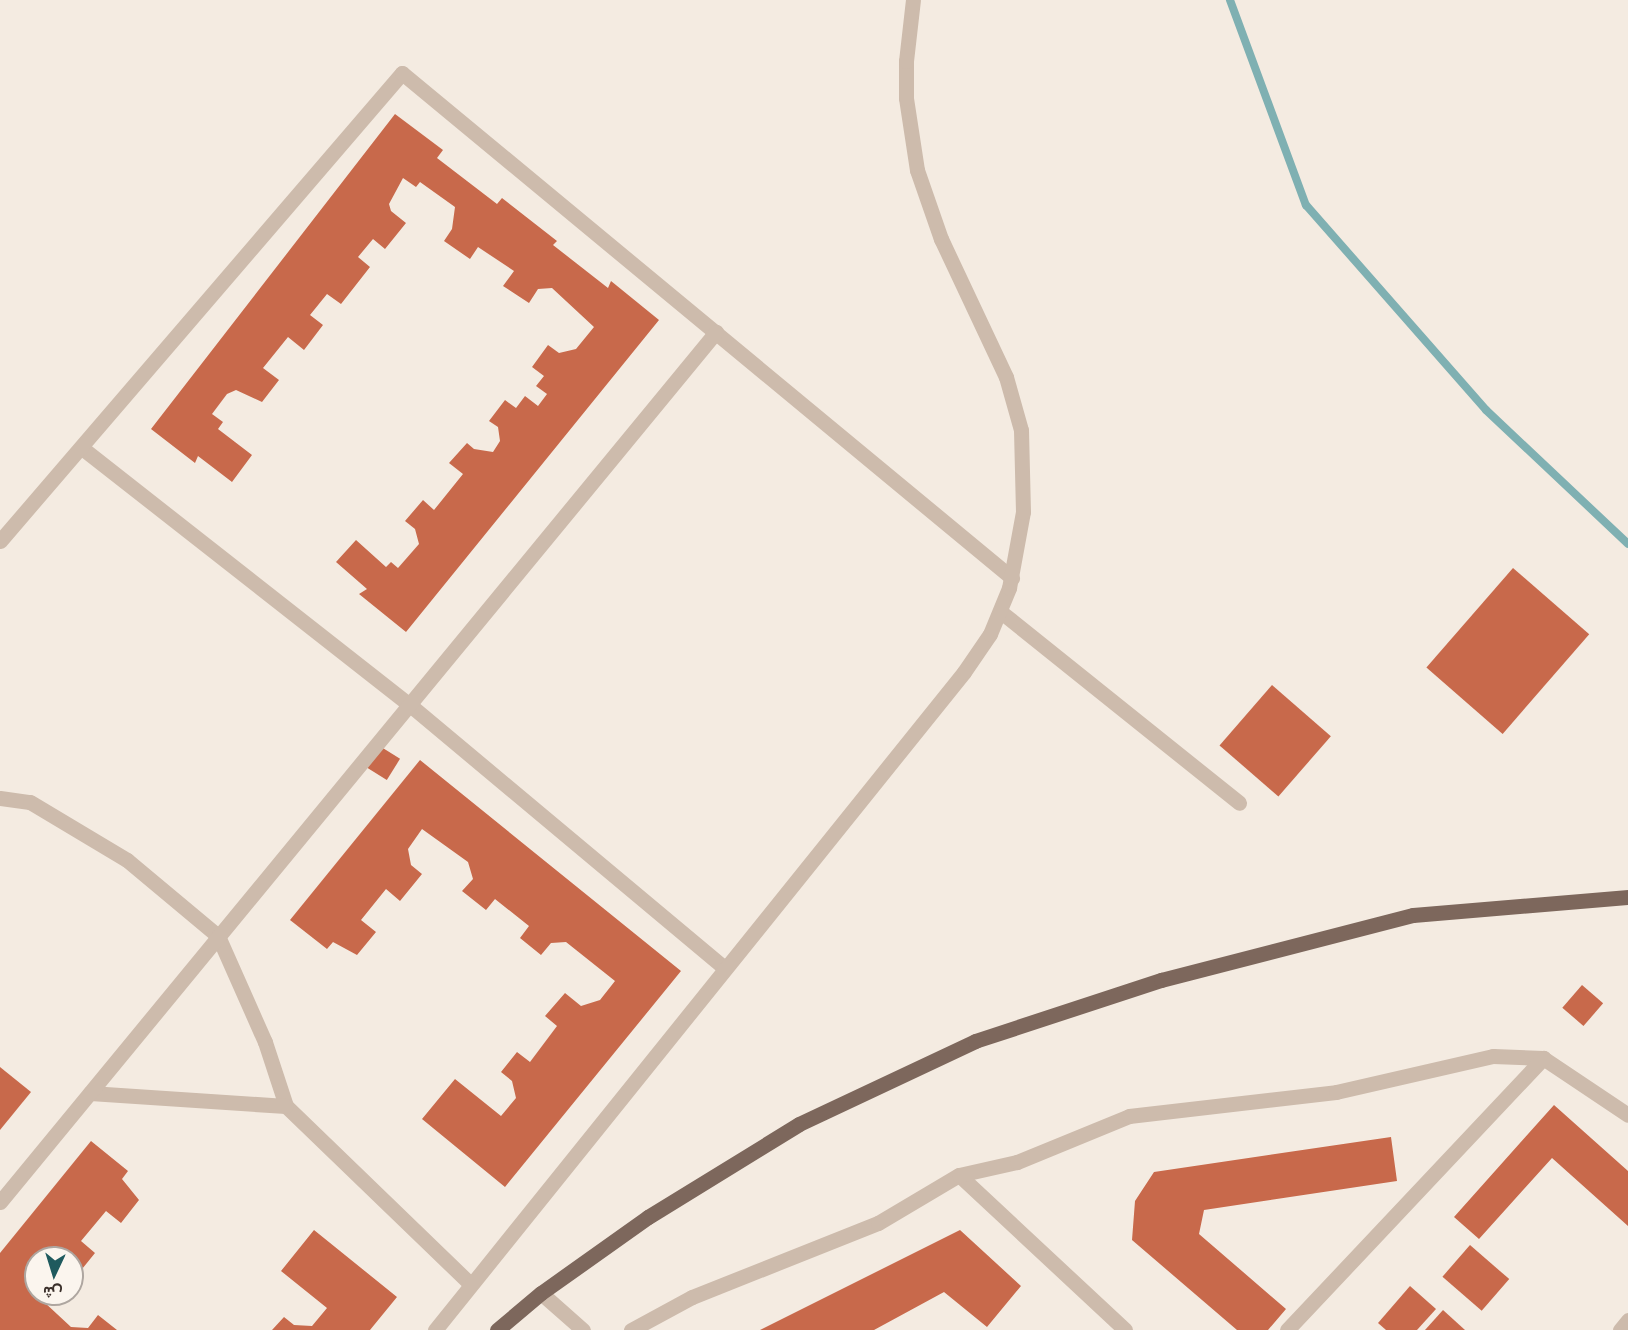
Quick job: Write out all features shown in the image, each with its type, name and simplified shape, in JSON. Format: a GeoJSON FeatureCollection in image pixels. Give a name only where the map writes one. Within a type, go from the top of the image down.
{"type":"FeatureCollection","features":[{"type":"Feature","properties":{"kind":"main road"},"geometry":{"type":"LineString","coordinates":[[497,1330],[541,1293],[648,1217],[800,1124],[975,1041],[1161,980],[1413,915],[1628,897]]}},
{"type":"Feature","properties":{"kind":"street"},"geometry":{"type":"LineString","coordinates":[[435,1330],[470,1283],[971,663],[1001,612],[1012,578],[1025,485],[1021,430],[1006,377],[941,239],[917,170],[906,98],[906,61],[913,0]]}},
{"type":"Feature","properties":{"kind":"street"},"geometry":{"type":"LineString","coordinates":[[0,541],[402,73],[1012,578]]}},
{"type":"Feature","properties":{"kind":"street"},"geometry":{"type":"LineString","coordinates":[[0,1202],[716,332]]}},
{"type":"Feature","properties":{"kind":"street"},"geometry":{"type":"LineString","coordinates":[[82,448],[410,705],[725,968]]}},
{"type":"Feature","properties":{"kind":"street"},"geometry":{"type":"LineString","coordinates":[[1001,612],[1239,802]]}},
{"type":"Feature","properties":{"kind":"street"},"geometry":{"type":"LineString","coordinates":[[0,798],[30,802],[128,860],[218,936],[266,1042],[286,1106],[470,1283]]}},
{"type":"Feature","properties":{"kind":"street"},"geometry":{"type":"LineString","coordinates":[[631,1330],[692,1297],[878,1223],[959,1175],[1017,1162],[1129,1116],[1336,1092],[1493,1056],[1543,1058],[1628,1115]]}},
{"type":"Feature","properties":{"kind":"street"},"geometry":{"type":"LineString","coordinates":[[1287,1330],[1543,1058]]}},
{"type":"Feature","properties":{"kind":"street"},"geometry":{"type":"LineString","coordinates":[[90,1093],[286,1106]]}},
{"type":"Feature","properties":{"kind":"street"},"geometry":{"type":"LineString","coordinates":[[959,1175],[1125,1330]]}},
{"type":"Feature","properties":{"kind":"street"},"geometry":{"type":"LineString","coordinates":[[541,1293],[583,1330]]}},
{"type":"Feature","properties":{"kind":"street"},"geometry":{"type":"LineString","coordinates":[[1620,1330],[1628,1320]]}},
{"type":"Feature","properties":{"kind":"building"},"geometry":{"type":"Polygon","coordinates":[[[395,114],[443,150],[437,158],[497,204],[502,198],[557,241],[553,245],[608,288],[611,281],[659,320],[406,632],[359,594],[367,589],[336,562],[356,540],[386,567],[391,562],[398,568],[419,544],[415,529],[405,521],[423,500],[434,510],[463,474],[449,463],[467,443],[474,449],[493,452],[500,441],[498,427],[489,421],[505,400],[516,408],[525,396],[538,406],[547,394],[536,386],[544,376],[532,367],[548,345],[559,353],[576,349],[594,327],[552,288],[538,289],[529,303],[503,286],[514,271],[478,247],[470,259],[444,241],[452,229],[455,207],[420,182],[416,187],[403,178],[389,204],[391,211],[406,223],[385,249],[373,239],[358,257],[370,267],[341,304],[327,294],[310,315],[323,325],[304,350],[288,337],[263,368],[279,380],[262,402],[236,390],[227,394],[212,414],[223,422],[218,429],[252,455],[232,482],[198,456],[195,463],[151,429],[395,114]]]}},
{"type":"Feature","properties":{"kind":"building"},"geometry":{"type":"Polygon","coordinates":[[[1513,568],[1589,634],[1503,734],[1426,668],[1513,568]]]}},
{"type":"Feature","properties":{"kind":"building"},"geometry":{"type":"Polygon","coordinates":[[[1272,685],[1331,736],[1278,797],[1220,745],[1272,685]]]}},
{"type":"Feature","properties":{"kind":"building"},"geometry":{"type":"Polygon","coordinates":[[[378,745],[400,759],[387,780],[365,766],[378,745]]]}},
{"type":"Feature","properties":{"kind":"building"},"geometry":{"type":"Polygon","coordinates":[[[420,760],[681,971],[505,1187],[422,1119],[455,1079],[501,1116],[516,1098],[512,1081],[501,1072],[517,1052],[530,1062],[557,1026],[545,1016],[565,993],[581,1006],[600,1000],[615,981],[566,942],[551,943],[541,955],[520,938],[529,926],[495,899],[486,910],[462,891],[473,879],[468,862],[422,829],[408,849],[411,865],[422,874],[400,901],[386,889],[361,920],[376,932],[357,955],[333,942],[327,949],[290,920],[420,760]]]}},
{"type":"Feature","properties":{"kind":"building"},"geometry":{"type":"Polygon","coordinates":[[[1582,985],[1603,1003],[1583,1026],[1562,1008],[1582,985]]]}},
{"type":"Feature","properties":{"kind":"building"},"geometry":{"type":"Polygon","coordinates":[[[0,1067],[31,1092],[0,1130],[0,1067]]]}},
{"type":"Feature","properties":{"kind":"building"},"geometry":{"type":"Polygon","coordinates":[[[1554,1105],[1628,1171],[1628,1226],[1552,1158],[1479,1239],[1454,1217],[1554,1105]]]}},
{"type":"Feature","properties":{"kind":"building"},"geometry":{"type":"Polygon","coordinates":[[[1391,1137],[1397,1181],[1204,1210],[1199,1234],[1286,1309],[1268,1330],[1237,1330],[1132,1240],[1135,1201],[1154,1172],[1391,1137]]]}},
{"type":"Feature","properties":{"kind":"building"},"geometry":{"type":"Polygon","coordinates":[[[91,1141],[128,1171],[122,1179],[139,1200],[121,1223],[106,1211],[81,1241],[95,1253],[84,1267],[84,1246],[24,1246],[24,1306],[48,1306],[71,1327],[88,1328],[98,1315],[117,1330],[0,1330],[0,1253],[91,1141]]]}},
{"type":"Feature","properties":{"kind":"building"},"geometry":{"type":"Polygon","coordinates":[[[314,1230],[397,1297],[370,1330],[272,1330],[284,1317],[294,1325],[312,1326],[327,1308],[281,1271],[314,1230]]]}},
{"type":"Feature","properties":{"kind":"building"},"geometry":{"type":"Polygon","coordinates":[[[960,1230],[1021,1286],[987,1327],[944,1292],[874,1330],[760,1330],[960,1230]]]}},
{"type":"Feature","properties":{"kind":"building"},"geometry":{"type":"Polygon","coordinates":[[[1470,1245],[1509,1279],[1482,1311],[1442,1277],[1470,1245]]]}},
{"type":"Feature","properties":{"kind":"building"},"geometry":{"type":"Polygon","coordinates":[[[1410,1286],[1436,1309],[1417,1330],[1386,1330],[1378,1323],[1410,1286]]]}},
{"type":"Feature","properties":{"kind":"building"},"geometry":{"type":"Polygon","coordinates":[[[1443,1310],[1465,1330],[1425,1330],[1443,1310]]]}},
{"type":"Feature","properties":{"kind":"waterway"},"geometry":{"type":"LineString","coordinates":[[1230,0],[1306,205],[1486,410],[1628,544]]}}]}
